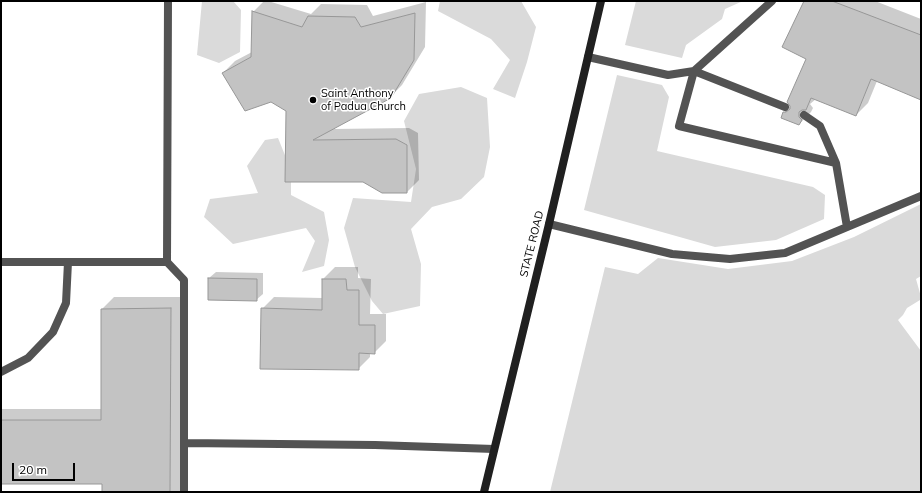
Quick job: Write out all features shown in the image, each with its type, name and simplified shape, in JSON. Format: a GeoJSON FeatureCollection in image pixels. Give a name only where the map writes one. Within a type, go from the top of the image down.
{"type":"FeatureCollection","features":[{"type":"Feature","properties":{"kind":"main road","name":"STATE ROAD"},"geometry":{"type":"LineString","coordinates":[[484,492],[549,224],[600,1]]}},
{"type":"Feature","properties":{"kind":"lane"},"geometry":{"type":"LineString","coordinates":[[168,1],[167,262],[184,280],[184,492]]}},
{"type":"Feature","properties":{"kind":"lane"},"geometry":{"type":"LineString","coordinates":[[772,1],[694,71],[679,126],[836,163]]}},
{"type":"Feature","properties":{"kind":"lane"},"geometry":{"type":"LineString","coordinates":[[588,57],[668,75],[694,71],[785,106]]}},
{"type":"Feature","properties":{"kind":"lane"},"geometry":{"type":"LineString","coordinates":[[804,115],[820,126],[836,163],[847,227]]}},
{"type":"Feature","properties":{"kind":"lane"},"geometry":{"type":"LineString","coordinates":[[549,224],[672,254],[730,259],[785,253],[921,196]]}},
{"type":"Feature","properties":{"kind":"lane"},"geometry":{"type":"LineString","coordinates":[[1,262],[167,262]]}},
{"type":"Feature","properties":{"kind":"lane"},"geometry":{"type":"LineString","coordinates":[[1,372],[28,358],[53,332],[66,303],[68,262]]}},
{"type":"Feature","properties":{"kind":"lane"},"geometry":{"type":"LineString","coordinates":[[184,443],[375,445],[494,449]]}},
{"type":"Feature","properties":{"kind":"shaded area"},"geometry":{"type":"Polygon","coordinates":[[[202,1],[233,1],[241,10],[240,52],[219,63],[197,55],[202,1]]]}},
{"type":"Feature","properties":{"kind":"shaded area"},"geometry":{"type":"Polygon","coordinates":[[[440,1],[521,1],[536,27],[527,62],[515,98],[493,89],[510,60],[491,39],[438,11],[440,1]]]}},
{"type":"Feature","properties":{"kind":"shaded area"},"geometry":{"type":"Polygon","coordinates":[[[636,1],[743,1],[725,9],[722,19],[686,45],[682,58],[625,45],[636,1]]]}},
{"type":"Feature","properties":{"kind":"shaded area"},"geometry":{"type":"Polygon","coordinates":[[[617,75],[662,85],[669,97],[657,151],[813,187],[825,195],[824,219],[776,240],[715,247],[584,210],[617,75]]]}},
{"type":"Feature","properties":{"kind":"shaded area"},"geometry":{"type":"Polygon","coordinates":[[[461,87],[487,98],[490,147],[484,177],[461,199],[432,207],[411,229],[421,264],[420,306],[383,314],[372,301],[355,267],[344,228],[353,198],[411,202],[416,169],[404,121],[419,94],[461,87]]]}},
{"type":"Feature","properties":{"kind":"shaded area"},"geometry":{"type":"Polygon","coordinates":[[[278,138],[291,170],[291,195],[324,212],[329,240],[324,266],[302,272],[315,241],[306,228],[233,244],[204,217],[210,199],[258,193],[247,166],[265,140],[278,138]]]}},
{"type":"Feature","properties":{"kind":"shaded area"},"geometry":{"type":"Polygon","coordinates":[[[921,204],[921,276],[916,279],[921,297],[920,300],[907,308],[898,320],[921,351],[921,492],[550,492],[605,267],[638,274],[658,258],[728,269],[792,261],[854,237],[921,204]]]}},
{"type":"Feature","properties":{"kind":"building"},"geometry":{"type":"Polygon","coordinates":[[[804,1],[832,1],[921,35],[921,100],[871,79],[856,116],[811,98],[806,110],[799,112],[799,117],[802,120],[799,125],[781,118],[783,112],[790,109],[787,102],[806,59],[782,47],[804,1]]]}},
{"type":"Feature","properties":{"kind":"building","name":"Saint Anthony of Padua Church"},"geometry":{"type":"Polygon","coordinates":[[[252,11],[302,27],[308,16],[355,17],[361,27],[415,13],[414,60],[391,98],[313,140],[396,139],[407,145],[407,193],[382,193],[363,182],[285,182],[286,111],[271,102],[245,111],[222,73],[251,57],[252,11]]]}},
{"type":"Feature","properties":{"kind":"building"},"geometry":{"type":"Polygon","coordinates":[[[208,278],[257,279],[257,301],[208,300],[208,278]]]}},
{"type":"Feature","properties":{"kind":"building"},"geometry":{"type":"Polygon","coordinates":[[[322,279],[346,279],[347,290],[359,290],[359,325],[375,325],[375,354],[359,353],[359,370],[260,369],[261,308],[322,310],[322,279]]]}},
{"type":"Feature","properties":{"kind":"building"},"geometry":{"type":"Polygon","coordinates":[[[171,308],[170,492],[102,492],[102,484],[1,484],[1,420],[101,420],[101,309],[171,308]]]}},
{"type":"Feature","properties":{"kind":"place","name":"Saint Anthony of Padua Church"},"geometry":{"type":"Point","coordinates":[313,100]}}]}
